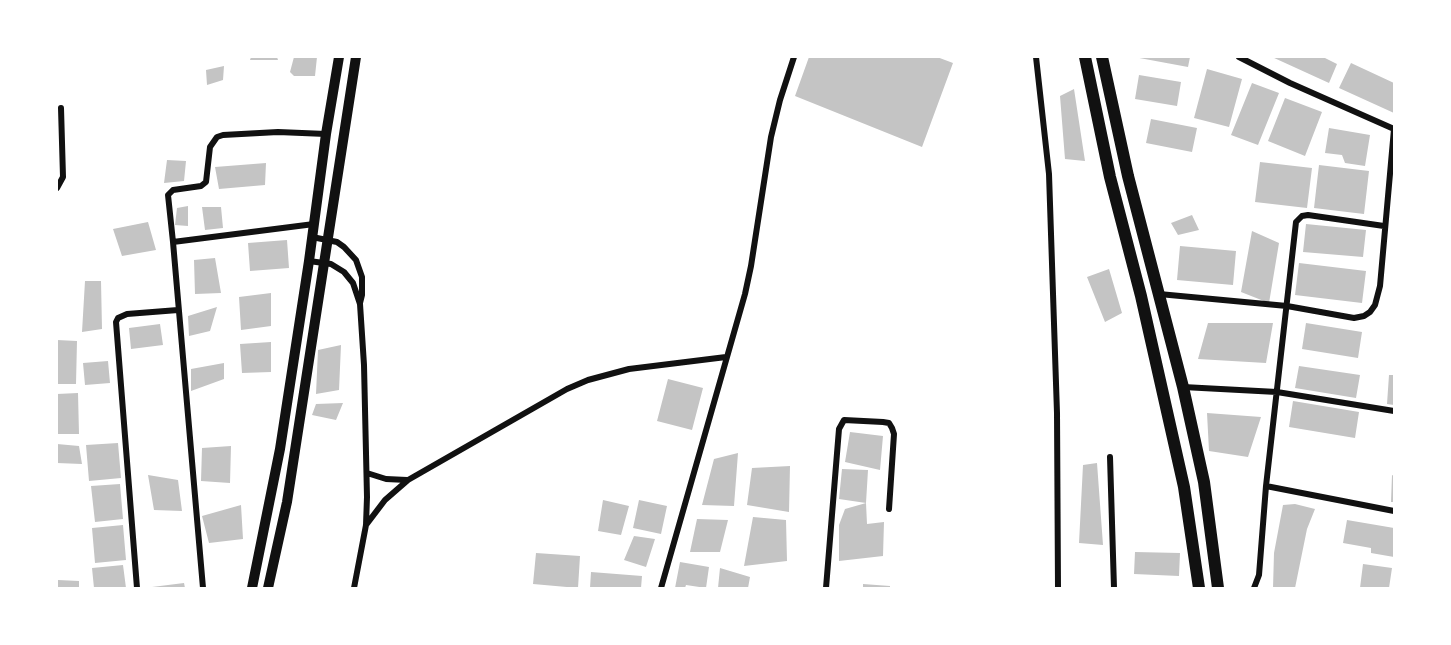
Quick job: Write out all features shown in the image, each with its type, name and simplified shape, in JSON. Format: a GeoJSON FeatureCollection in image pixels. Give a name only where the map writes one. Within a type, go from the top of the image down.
{"type":"FeatureCollection","features":[{"type":"Feature","properties":{"kind":"highway"},"geometry":{"type":"LineString","coordinates":[[1085,57],[1110,177],[1141,296],[1181,476],[1199,588]]}},
{"type":"Feature","properties":{"kind":"highway"},"geometry":{"type":"LineString","coordinates":[[1102,57],[1128,176],[1183,387],[1204,482],[1218,588]]}},
{"type":"Feature","properties":{"kind":"main road"},"geometry":{"type":"LineString","coordinates":[[252,588],[280,449],[339,57]]}},
{"type":"Feature","properties":{"kind":"main road"},"geometry":{"type":"LineString","coordinates":[[268,588],[287,502],[356,57]]}},
{"type":"Feature","properties":{"kind":"street"},"geometry":{"type":"LineString","coordinates":[[661,588],[699,460],[751,266],[771,136],[794,57]]}},
{"type":"Feature","properties":{"kind":"street"},"geometry":{"type":"LineString","coordinates":[[1036,57],[1049,174],[1057,413],[1058,588]]}},
{"type":"Feature","properties":{"kind":"street"},"geometry":{"type":"LineString","coordinates":[[1159,294],[1287,306],[1354,318],[1364,316],[1375,305],[1380,286],[1394,129],[1290,83],[1239,57]]}},
{"type":"Feature","properties":{"kind":"street"},"geometry":{"type":"LineString","coordinates":[[57,188],[63,177],[62,108]]}},
{"type":"Feature","properties":{"kind":"street"},"geometry":{"type":"LineString","coordinates":[[203,588],[168,195],[172,190],[201,186],[206,182],[210,147],[217,137],[278,132],[326,134]]}},
{"type":"Feature","properties":{"kind":"street"},"geometry":{"type":"LineString","coordinates":[[1254,588],[1259,576],[1266,486],[1296,222],[1308,215],[1384,226]]}},
{"type":"Feature","properties":{"kind":"street"},"geometry":{"type":"LineString","coordinates":[[172,242],[314,224]]}},
{"type":"Feature","properties":{"kind":"street"},"geometry":{"type":"LineString","coordinates":[[312,237],[329,239],[344,247],[356,260],[362,277],[360,304]]}},
{"type":"Feature","properties":{"kind":"street"},"geometry":{"type":"LineString","coordinates":[[309,261],[332,264],[344,272],[353,283],[360,304],[367,473],[366,525],[354,588]]}},
{"type":"Feature","properties":{"kind":"street"},"geometry":{"type":"LineString","coordinates":[[137,588],[116,322],[118,318],[127,314],[178,310]]}},
{"type":"Feature","properties":{"kind":"street"},"geometry":{"type":"LineString","coordinates":[[366,525],[385,500],[408,480],[567,389],[588,380],[629,369],[726,357]]}},
{"type":"Feature","properties":{"kind":"street"},"geometry":{"type":"LineString","coordinates":[[1183,387],[1277,392],[1394,411]]}},
{"type":"Feature","properties":{"kind":"street"},"geometry":{"type":"LineString","coordinates":[[826,588],[839,429],[844,420],[884,422],[889,423],[892,428],[894,434],[889,509]]}},
{"type":"Feature","properties":{"kind":"street"},"geometry":{"type":"LineString","coordinates":[[1110,457],[1114,588]]}},
{"type":"Feature","properties":{"kind":"street"},"geometry":{"type":"LineString","coordinates":[[367,473],[386,479],[408,480]]}},
{"type":"Feature","properties":{"kind":"street"},"geometry":{"type":"LineString","coordinates":[[1266,486],[1394,511]]}},
{"type":"Feature","properties":{"kind":"building"},"geometry":{"type":"Polygon","coordinates":[[[251,57],[277,57],[278,60],[250,60],[251,57]]]}},
{"type":"Feature","properties":{"kind":"building"},"geometry":{"type":"Polygon","coordinates":[[[294,57],[317,57],[315,76],[294,76],[290,72],[294,57]]]}},
{"type":"Feature","properties":{"kind":"building"},"geometry":{"type":"Polygon","coordinates":[[[809,57],[937,57],[953,63],[922,147],[795,96],[809,57]]]}},
{"type":"Feature","properties":{"kind":"building"},"geometry":{"type":"Polygon","coordinates":[[[1134,57],[1190,57],[1188,67],[1134,57]]]}},
{"type":"Feature","properties":{"kind":"building"},"geometry":{"type":"Polygon","coordinates":[[[1272,57],[1323,57],[1337,64],[1329,83],[1272,57]]]}},
{"type":"Feature","properties":{"kind":"building"},"geometry":{"type":"Polygon","coordinates":[[[1351,63],[1394,83],[1394,113],[1339,88],[1351,63]]]}},
{"type":"Feature","properties":{"kind":"building"},"geometry":{"type":"Polygon","coordinates":[[[224,66],[223,80],[207,85],[206,70],[224,66]]]}},
{"type":"Feature","properties":{"kind":"building"},"geometry":{"type":"Polygon","coordinates":[[[1207,69],[1242,79],[1229,127],[1194,118],[1207,69]]]}},
{"type":"Feature","properties":{"kind":"building"},"geometry":{"type":"Polygon","coordinates":[[[1139,75],[1181,82],[1177,106],[1135,99],[1139,75]]]}},
{"type":"Feature","properties":{"kind":"building"},"geometry":{"type":"Polygon","coordinates":[[[1252,83],[1279,93],[1258,145],[1231,135],[1252,83]]]}},
{"type":"Feature","properties":{"kind":"building"},"geometry":{"type":"Polygon","coordinates":[[[1074,89],[1085,161],[1065,159],[1060,96],[1074,89]]]}},
{"type":"Feature","properties":{"kind":"building"},"geometry":{"type":"Polygon","coordinates":[[[1285,98],[1322,112],[1305,156],[1268,141],[1285,98]]]}},
{"type":"Feature","properties":{"kind":"building"},"geometry":{"type":"Polygon","coordinates":[[[1151,119],[1197,128],[1192,152],[1146,143],[1151,119]]]}},
{"type":"Feature","properties":{"kind":"building"},"geometry":{"type":"Polygon","coordinates":[[[1329,128],[1370,135],[1365,166],[1345,163],[1342,155],[1325,153],[1329,128]]]}},
{"type":"Feature","properties":{"kind":"building"},"geometry":{"type":"Polygon","coordinates":[[[167,160],[186,161],[184,181],[164,183],[167,160]]]}},
{"type":"Feature","properties":{"kind":"building"},"geometry":{"type":"Polygon","coordinates":[[[1260,162],[1312,168],[1307,208],[1255,202],[1260,162]]]}},
{"type":"Feature","properties":{"kind":"building"},"geometry":{"type":"Polygon","coordinates":[[[266,163],[265,185],[219,189],[215,167],[266,163]]]}},
{"type":"Feature","properties":{"kind":"building"},"geometry":{"type":"Polygon","coordinates":[[[1319,165],[1369,171],[1364,214],[1314,208],[1319,165]]]}},
{"type":"Feature","properties":{"kind":"building"},"geometry":{"type":"Polygon","coordinates":[[[188,206],[188,226],[175,225],[177,208],[188,206]]]}},
{"type":"Feature","properties":{"kind":"building"},"geometry":{"type":"Polygon","coordinates":[[[202,207],[221,207],[223,228],[205,230],[202,207]]]}},
{"type":"Feature","properties":{"kind":"building"},"geometry":{"type":"Polygon","coordinates":[[[1192,215],[1199,230],[1178,235],[1171,223],[1192,215]]]}},
{"type":"Feature","properties":{"kind":"building"},"geometry":{"type":"Polygon","coordinates":[[[148,222],[156,250],[122,256],[113,229],[148,222]]]}},
{"type":"Feature","properties":{"kind":"building"},"geometry":{"type":"Polygon","coordinates":[[[1306,224],[1366,230],[1363,257],[1303,252],[1306,224]]]}},
{"type":"Feature","properties":{"kind":"building"},"geometry":{"type":"Polygon","coordinates":[[[1252,231],[1279,243],[1269,303],[1241,292],[1252,231]]]}},
{"type":"Feature","properties":{"kind":"building"},"geometry":{"type":"Polygon","coordinates":[[[287,240],[289,268],[250,271],[248,243],[287,240]]]}},
{"type":"Feature","properties":{"kind":"building"},"geometry":{"type":"Polygon","coordinates":[[[1180,246],[1236,251],[1233,285],[1177,280],[1180,246]]]}},
{"type":"Feature","properties":{"kind":"building"},"geometry":{"type":"Polygon","coordinates":[[[215,258],[221,293],[195,294],[194,260],[215,258]]]}},
{"type":"Feature","properties":{"kind":"building"},"geometry":{"type":"Polygon","coordinates":[[[1299,263],[1366,271],[1362,303],[1295,295],[1299,263]]]}},
{"type":"Feature","properties":{"kind":"building"},"geometry":{"type":"Polygon","coordinates":[[[1109,269],[1122,313],[1105,322],[1087,277],[1109,269]]]}},
{"type":"Feature","properties":{"kind":"building"},"geometry":{"type":"Polygon","coordinates":[[[85,281],[101,281],[102,329],[82,332],[85,281]]]}},
{"type":"Feature","properties":{"kind":"building"},"geometry":{"type":"Polygon","coordinates":[[[271,293],[271,326],[241,330],[239,297],[271,293]]]}},
{"type":"Feature","properties":{"kind":"building"},"geometry":{"type":"Polygon","coordinates":[[[217,307],[210,331],[189,336],[188,316],[217,307]]]}},
{"type":"Feature","properties":{"kind":"building"},"geometry":{"type":"Polygon","coordinates":[[[1208,323],[1273,323],[1266,363],[1198,359],[1208,323]]]}},
{"type":"Feature","properties":{"kind":"building"},"geometry":{"type":"Polygon","coordinates":[[[1306,323],[1362,332],[1358,358],[1302,349],[1306,323]]]}},
{"type":"Feature","properties":{"kind":"building"},"geometry":{"type":"Polygon","coordinates":[[[160,324],[163,345],[131,349],[129,328],[160,324]]]}},
{"type":"Feature","properties":{"kind":"building"},"geometry":{"type":"Polygon","coordinates":[[[57,340],[77,341],[76,384],[57,384],[57,340]]]}},
{"type":"Feature","properties":{"kind":"building"},"geometry":{"type":"Polygon","coordinates":[[[271,342],[271,372],[242,373],[240,344],[271,342]]]}},
{"type":"Feature","properties":{"kind":"building"},"geometry":{"type":"Polygon","coordinates":[[[341,345],[339,390],[316,394],[318,350],[341,345]]]}},
{"type":"Feature","properties":{"kind":"building"},"geometry":{"type":"Polygon","coordinates":[[[108,361],[110,383],[85,385],[83,363],[108,361]]]}},
{"type":"Feature","properties":{"kind":"building"},"geometry":{"type":"Polygon","coordinates":[[[224,363],[224,379],[191,391],[191,369],[224,363]]]}},
{"type":"Feature","properties":{"kind":"building"},"geometry":{"type":"Polygon","coordinates":[[[1299,366],[1360,375],[1356,398],[1295,388],[1299,366]]]}},
{"type":"Feature","properties":{"kind":"building"},"geometry":{"type":"Polygon","coordinates":[[[1389,375],[1394,375],[1394,405],[1387,404],[1389,375]]]}},
{"type":"Feature","properties":{"kind":"building"},"geometry":{"type":"Polygon","coordinates":[[[668,379],[703,388],[692,430],[657,421],[668,379]]]}},
{"type":"Feature","properties":{"kind":"building"},"geometry":{"type":"Polygon","coordinates":[[[78,393],[79,434],[57,434],[57,394],[78,393]]]}},
{"type":"Feature","properties":{"kind":"building"},"geometry":{"type":"Polygon","coordinates":[[[1293,401],[1359,412],[1355,438],[1289,427],[1293,401]]]}},
{"type":"Feature","properties":{"kind":"building"},"geometry":{"type":"Polygon","coordinates":[[[343,403],[336,420],[312,415],[316,404],[343,403]]]}},
{"type":"Feature","properties":{"kind":"building"},"geometry":{"type":"Polygon","coordinates":[[[1207,413],[1261,417],[1248,457],[1209,451],[1207,413]]]}},
{"type":"Feature","properties":{"kind":"building"},"geometry":{"type":"Polygon","coordinates":[[[850,432],[883,436],[880,470],[845,462],[850,432]]]}},
{"type":"Feature","properties":{"kind":"building"},"geometry":{"type":"Polygon","coordinates":[[[118,443],[121,478],[89,481],[86,445],[118,443]]]}},
{"type":"Feature","properties":{"kind":"building"},"geometry":{"type":"Polygon","coordinates":[[[57,444],[79,446],[82,464],[57,463],[57,444]]]}},
{"type":"Feature","properties":{"kind":"building"},"geometry":{"type":"Polygon","coordinates":[[[231,446],[230,483],[201,481],[202,448],[231,446]]]}},
{"type":"Feature","properties":{"kind":"building"},"geometry":{"type":"Polygon","coordinates":[[[738,453],[734,506],[702,505],[714,459],[738,453]]]}},
{"type":"Feature","properties":{"kind":"building"},"geometry":{"type":"Polygon","coordinates":[[[1097,463],[1103,545],[1079,543],[1083,465],[1097,463]]]}},
{"type":"Feature","properties":{"kind":"building"},"geometry":{"type":"Polygon","coordinates":[[[790,466],[789,512],[747,505],[752,468],[790,466]]]}},
{"type":"Feature","properties":{"kind":"building"},"geometry":{"type":"Polygon","coordinates":[[[842,469],[868,470],[866,503],[839,499],[842,469]]]}},
{"type":"Feature","properties":{"kind":"building"},"geometry":{"type":"Polygon","coordinates":[[[148,475],[178,480],[182,511],[154,510],[148,475]]]}},
{"type":"Feature","properties":{"kind":"building"},"geometry":{"type":"Polygon","coordinates":[[[1392,475],[1394,476],[1394,502],[1391,502],[1392,475]]]}},
{"type":"Feature","properties":{"kind":"building"},"geometry":{"type":"Polygon","coordinates":[[[120,484],[123,519],[95,522],[91,486],[120,484]]]}},
{"type":"Feature","properties":{"kind":"building"},"geometry":{"type":"Polygon","coordinates":[[[603,500],[629,506],[621,535],[598,531],[603,500]]]}},
{"type":"Feature","properties":{"kind":"building"},"geometry":{"type":"Polygon","coordinates":[[[639,500],[667,506],[661,534],[633,528],[639,500]]]}},
{"type":"Feature","properties":{"kind":"building"},"geometry":{"type":"Polygon","coordinates":[[[866,503],[867,524],[884,522],[883,556],[839,561],[839,525],[845,509],[866,503]]]}},
{"type":"Feature","properties":{"kind":"building"},"geometry":{"type":"Polygon","coordinates":[[[1295,504],[1315,509],[1307,529],[1295,588],[1273,588],[1274,553],[1283,505],[1295,504]]]}},
{"type":"Feature","properties":{"kind":"building"},"geometry":{"type":"Polygon","coordinates":[[[241,505],[243,539],[209,543],[202,516],[241,505]]]}},
{"type":"Feature","properties":{"kind":"building"},"geometry":{"type":"Polygon","coordinates":[[[753,517],[786,520],[787,561],[744,566],[753,517]]]}},
{"type":"Feature","properties":{"kind":"building"},"geometry":{"type":"Polygon","coordinates":[[[697,519],[728,520],[720,552],[690,552],[697,519]]]}},
{"type":"Feature","properties":{"kind":"building"},"geometry":{"type":"Polygon","coordinates":[[[1347,520],[1394,528],[1394,557],[1371,553],[1371,548],[1343,543],[1347,520]]]}},
{"type":"Feature","properties":{"kind":"building"},"geometry":{"type":"Polygon","coordinates":[[[123,525],[126,560],[95,563],[92,528],[123,525]]]}},
{"type":"Feature","properties":{"kind":"building"},"geometry":{"type":"Polygon","coordinates":[[[634,536],[655,539],[646,567],[624,560],[634,536]]]}},
{"type":"Feature","properties":{"kind":"building"},"geometry":{"type":"Polygon","coordinates":[[[1135,552],[1180,553],[1179,576],[1134,574],[1135,552]]]}},
{"type":"Feature","properties":{"kind":"building"},"geometry":{"type":"Polygon","coordinates":[[[536,553],[580,556],[578,588],[533,584],[536,553]]]}},
{"type":"Feature","properties":{"kind":"building"},"geometry":{"type":"Polygon","coordinates":[[[680,562],[709,567],[706,588],[686,585],[685,588],[675,588],[680,562]]]}},
{"type":"Feature","properties":{"kind":"building"},"geometry":{"type":"Polygon","coordinates":[[[1363,564],[1392,568],[1389,588],[1360,588],[1363,564]]]}},
{"type":"Feature","properties":{"kind":"building"},"geometry":{"type":"Polygon","coordinates":[[[123,565],[126,588],[94,588],[92,568],[123,565]]]}},
{"type":"Feature","properties":{"kind":"building"},"geometry":{"type":"Polygon","coordinates":[[[720,568],[750,577],[748,588],[718,588],[720,568]]]}},
{"type":"Feature","properties":{"kind":"building"},"geometry":{"type":"Polygon","coordinates":[[[591,572],[642,576],[641,588],[590,588],[591,572]]]}},
{"type":"Feature","properties":{"kind":"building"},"geometry":{"type":"Polygon","coordinates":[[[58,580],[79,581],[79,588],[58,588],[58,580]]]}},
{"type":"Feature","properties":{"kind":"building"},"geometry":{"type":"Polygon","coordinates":[[[184,583],[185,588],[152,588],[152,587],[184,583]]]}},
{"type":"Feature","properties":{"kind":"building"},"geometry":{"type":"Polygon","coordinates":[[[863,584],[890,586],[890,588],[863,588],[863,584]]]}}]}
